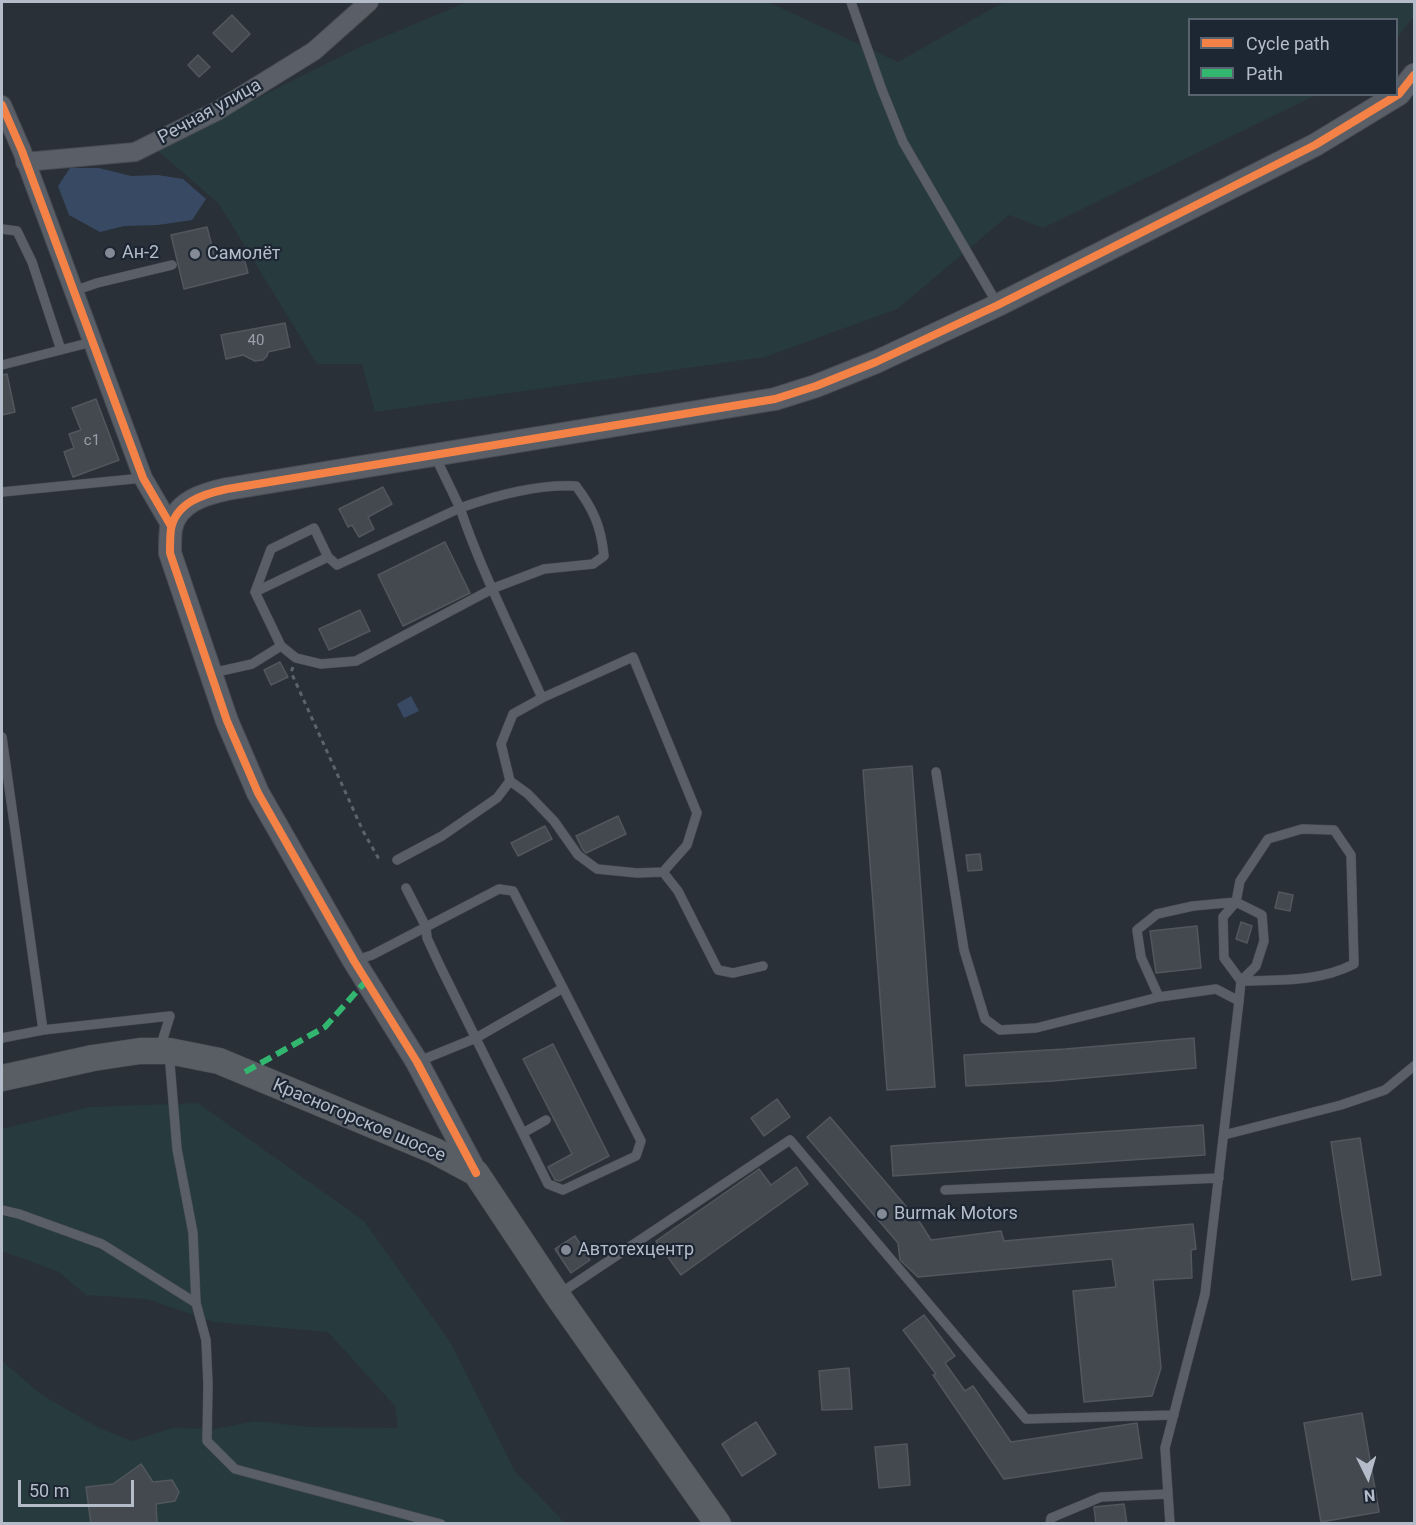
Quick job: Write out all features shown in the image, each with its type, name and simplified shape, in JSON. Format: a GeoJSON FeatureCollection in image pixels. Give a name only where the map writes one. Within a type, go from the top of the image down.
{"type":"FeatureCollection","features":[{"type":"Feature","properties":{"kind":"main road","name":"Красногорское шоссе"},"geometry":{"type":"LineString","coordinates":[[2,1078],[93,1058],[140,1051],[164,1051],[228,1065],[435,1151],[476,1173],[557,1295],[718,1524]]}},
{"type":"Feature","properties":{"kind":"street","name":"Речная улица"},"geometry":{"type":"LineString","coordinates":[[26,162],[135,152],[217,111],[314,51],[369,2]]}},
{"type":"Feature","properties":{"kind":"street"},"geometry":{"type":"LineString","coordinates":[[1398,95],[1414,75]]}},
{"type":"Feature","properties":{"kind":"street"},"geometry":{"type":"LineString","coordinates":[[476,1173],[417,1062],[354,961],[258,793],[227,721],[170,553],[171,526],[182,508],[200,495],[434,454],[775,399],[816,386],[876,362],[998,305],[1315,145],[1396,96]]}},
{"type":"Feature","properties":{"kind":"street"},"geometry":{"type":"LineString","coordinates":[[2,105],[26,162],[143,478],[171,526]]}},
{"type":"Feature","properties":{"kind":"lane"},"geometry":{"type":"LineString","coordinates":[[851,2],[903,142],[998,305]]}},
{"type":"Feature","properties":{"kind":"lane"},"geometry":{"type":"LineString","coordinates":[[2,229],[17,231],[32,262],[61,350]]}},
{"type":"Feature","properties":{"kind":"lane"},"geometry":{"type":"LineString","coordinates":[[74,291],[97,283],[172,265]]}},
{"type":"Feature","properties":{"kind":"lane"},"geometry":{"type":"LineString","coordinates":[[2,366],[92,342]]}},
{"type":"Feature","properties":{"kind":"lane"},"geometry":{"type":"LineString","coordinates":[[434,454],[460,508],[469,534],[542,698]]}},
{"type":"Feature","properties":{"kind":"lane"},"geometry":{"type":"LineString","coordinates":[[2,492],[143,478]]}},
{"type":"Feature","properties":{"kind":"lane"},"geometry":{"type":"LineString","coordinates":[[554,485],[576,486],[587,500],[602,532],[604,556],[593,564],[544,569],[494,588],[356,661],[321,664],[296,658],[281,646],[255,592],[271,549],[314,528],[328,557],[337,565],[460,508],[513,493],[554,485]]}},
{"type":"Feature","properties":{"kind":"lane"},"geometry":{"type":"LineString","coordinates":[[255,592],[328,557]]}},
{"type":"Feature","properties":{"kind":"lane"},"geometry":{"type":"LineString","coordinates":[[210,674],[252,664],[281,646]]}},
{"type":"Feature","properties":{"kind":"lane"},"geometry":{"type":"LineString","coordinates":[[633,657],[697,813],[687,845],[663,872],[637,873],[597,869],[578,855],[554,821],[510,781],[501,744],[513,714],[542,698],[633,657]]}},
{"type":"Feature","properties":{"kind":"lane"},"geometry":{"type":"LineString","coordinates":[[2,737],[43,1030]]}},
{"type":"Feature","properties":{"kind":"lane"},"geometry":{"type":"LineString","coordinates":[[936,772],[964,950],[985,1019],[1000,1030],[1036,1028],[1159,997],[1216,989],[1239,1001]]}},
{"type":"Feature","properties":{"kind":"lane"},"geometry":{"type":"LineString","coordinates":[[397,860],[442,836],[497,798],[510,781]]}},
{"type":"Feature","properties":{"kind":"lane"},"geometry":{"type":"LineString","coordinates":[[1302,829],[1334,830],[1351,855],[1354,964],[1335,974],[1241,981],[1224,958],[1223,917],[1236,902],[1240,881],[1268,838],[1302,829]]}},
{"type":"Feature","properties":{"kind":"lane"},"geometry":{"type":"LineString","coordinates":[[663,872],[678,891],[718,970],[734,973],[763,966]]}},
{"type":"Feature","properties":{"kind":"lane"},"geometry":{"type":"LineString","coordinates":[[354,961],[372,955],[426,927],[499,889],[513,891],[641,1141],[636,1156],[563,1190],[548,1184],[427,938],[426,927],[406,888]]}},
{"type":"Feature","properties":{"kind":"lane"},"geometry":{"type":"LineString","coordinates":[[1159,997],[1141,957],[1137,930],[1157,914],[1193,906],[1236,902],[1262,915],[1264,941],[1256,966],[1241,981],[1206,1294],[1165,1448],[1170,1524]]}},
{"type":"Feature","properties":{"kind":"lane"},"geometry":{"type":"LineString","coordinates":[[417,1062],[476,1038],[563,988]]}},
{"type":"Feature","properties":{"kind":"lane"},"geometry":{"type":"LineString","coordinates":[[2,1038],[43,1030],[170,1016],[164,1051],[177,1149],[193,1233],[196,1303],[206,1340],[207,1441],[235,1469],[441,1524]]}},
{"type":"Feature","properties":{"kind":"lane"},"geometry":{"type":"LineString","coordinates":[[1224,1135],[1341,1105],[1385,1090],[1414,1066]]}},
{"type":"Feature","properties":{"kind":"lane"},"geometry":{"type":"LineString","coordinates":[[523,1133],[546,1120]]}},
{"type":"Feature","properties":{"kind":"lane"},"geometry":{"type":"LineString","coordinates":[[557,1295],[790,1140],[1026,1419],[1174,1415]]}},
{"type":"Feature","properties":{"kind":"lane"},"geometry":{"type":"LineString","coordinates":[[945,1190],[1219,1178]]}},
{"type":"Feature","properties":{"kind":"lane"},"geometry":{"type":"LineString","coordinates":[[2,1210],[20,1214],[102,1244],[196,1303]]}},
{"type":"Feature","properties":{"kind":"lane"},"geometry":{"type":"LineString","coordinates":[[1050,1524],[1051,1518],[1101,1497],[1168,1494]]}},
{"type":"Feature","properties":{"kind":"path"},"geometry":{"type":"LineString","coordinates":[[296,658],[291,672],[363,831],[380,861]]}},
{"type":"Feature","properties":{"kind":"green space"},"geometry":{"type":"Polygon","coordinates":[[[467,2],[768,2],[898,62],[1004,2],[1414,2],[1414,16],[1398,37],[1398,18],[1188,18],[1188,96],[1314,96],[1043,228],[1009,215],[897,309],[765,357],[375,412],[362,364],[317,364],[219,204],[156,149],[360,47],[467,2]]]}},
{"type":"Feature","properties":{"kind":"green space"},"geometry":{"type":"Polygon","coordinates":[[[198,1103],[364,1221],[450,1342],[514,1470],[565,1523],[2,1524],[2,1361],[42,1395],[99,1428],[132,1441],[173,1428],[216,1429],[255,1421],[309,1427],[398,1428],[395,1406],[328,1332],[214,1322],[147,1299],[86,1295],[59,1272],[2,1251],[2,1129],[90,1107],[198,1103]]]}},
{"type":"Feature","properties":{"kind":"water"},"geometry":{"type":"Polygon","coordinates":[[[70,168],[99,168],[131,176],[158,175],[183,179],[206,199],[192,220],[158,225],[124,226],[100,232],[69,215],[58,186],[70,168]]]}},
{"type":"Feature","properties":{"kind":"water"},"geometry":{"type":"Polygon","coordinates":[[[411,696],[419,711],[404,718],[397,704],[411,696]]]}},
{"type":"Feature","properties":{"kind":"building"},"geometry":{"type":"Polygon","coordinates":[[[232,15],[250,34],[232,52],[213,33],[232,15]]]}},
{"type":"Feature","properties":{"kind":"building"},"geometry":{"type":"Polygon","coordinates":[[[198,55],[210,67],[199,77],[188,65],[198,55]]]}},
{"type":"Feature","properties":{"kind":"building","name":"Самолёт"},"geometry":{"type":"Polygon","coordinates":[[[207,227],[215,258],[242,251],[248,273],[184,289],[171,235],[207,227]]]}},
{"type":"Feature","properties":{"kind":"building"},"geometry":{"type":"Polygon","coordinates":[[[285,323],[290,347],[268,352],[263,360],[255,361],[243,355],[226,359],[221,335],[285,323]]]}},
{"type":"Feature","properties":{"kind":"building"},"geometry":{"type":"Polygon","coordinates":[[[7,374],[15,412],[2,415],[2,375],[7,374]]]}},
{"type":"Feature","properties":{"kind":"building"},"geometry":{"type":"Polygon","coordinates":[[[96,399],[119,460],[73,477],[64,452],[74,448],[69,434],[81,430],[72,408],[96,399]]]}},
{"type":"Feature","properties":{"kind":"building"},"geometry":{"type":"Polygon","coordinates":[[[383,487],[392,504],[368,517],[374,529],[359,537],[352,525],[348,527],[339,509],[383,487]]]}},
{"type":"Feature","properties":{"kind":"building"},"geometry":{"type":"Polygon","coordinates":[[[445,542],[470,593],[403,626],[378,575],[445,542]]]}},
{"type":"Feature","properties":{"kind":"building"},"geometry":{"type":"Polygon","coordinates":[[[360,610],[370,631],[329,650],[319,629],[360,610]]]}},
{"type":"Feature","properties":{"kind":"building"},"geometry":{"type":"Polygon","coordinates":[[[280,662],[288,677],[271,685],[264,670],[280,662]]]}},
{"type":"Feature","properties":{"kind":"building"},"geometry":{"type":"Polygon","coordinates":[[[912,766],[935,1087],[887,1090],[863,770],[912,766]]]}},
{"type":"Feature","properties":{"kind":"building"},"geometry":{"type":"Polygon","coordinates":[[[618,816],[626,834],[586,853],[576,836],[618,816]]]}},
{"type":"Feature","properties":{"kind":"building"},"geometry":{"type":"Polygon","coordinates":[[[545,826],[552,839],[518,856],[511,843],[545,826]]]}},
{"type":"Feature","properties":{"kind":"building"},"geometry":{"type":"Polygon","coordinates":[[[980,854],[982,870],[968,871],[966,855],[980,854]]]}},
{"type":"Feature","properties":{"kind":"building"},"geometry":{"type":"Polygon","coordinates":[[[1279,892],[1293,895],[1290,911],[1275,908],[1279,892]]]}},
{"type":"Feature","properties":{"kind":"building"},"geometry":{"type":"Polygon","coordinates":[[[1241,922],[1252,926],[1247,943],[1236,939],[1241,922]]]}},
{"type":"Feature","properties":{"kind":"building"},"geometry":{"type":"Polygon","coordinates":[[[1197,926],[1201,968],[1156,973],[1150,931],[1197,926]]]}},
{"type":"Feature","properties":{"kind":"building"},"geometry":{"type":"Polygon","coordinates":[[[1194,1038],[1196,1068],[1053,1081],[966,1086],[964,1055],[1194,1038]]]}},
{"type":"Feature","properties":{"kind":"building"},"geometry":{"type":"Polygon","coordinates":[[[553,1044],[609,1156],[560,1181],[555,1180],[548,1167],[572,1154],[523,1059],[553,1044]]]}},
{"type":"Feature","properties":{"kind":"building"},"geometry":{"type":"Polygon","coordinates":[[[777,1099],[790,1117],[764,1136],[751,1118],[777,1099]]]}},
{"type":"Feature","properties":{"kind":"building"},"geometry":{"type":"Polygon","coordinates":[[[830,1117],[921,1224],[931,1240],[1001,1231],[1004,1241],[1193,1224],[1196,1249],[1191,1250],[1192,1278],[1153,1280],[1161,1368],[1152,1396],[1084,1402],[1073,1291],[1116,1287],[1112,1259],[918,1277],[900,1260],[898,1243],[807,1137],[830,1117]]]}},
{"type":"Feature","properties":{"kind":"building"},"geometry":{"type":"Polygon","coordinates":[[[1203,1125],[1205,1155],[893,1176],[891,1146],[1203,1125]]]}},
{"type":"Feature","properties":{"kind":"building"},"geometry":{"type":"Polygon","coordinates":[[[1360,1138],[1381,1275],[1352,1280],[1331,1142],[1360,1138]]]}},
{"type":"Feature","properties":{"kind":"building"},"geometry":{"type":"Polygon","coordinates":[[[796,1167],[808,1184],[681,1275],[656,1241],[759,1169],[771,1185],[796,1167]]]}},
{"type":"Feature","properties":{"kind":"building"},"geometry":{"type":"Polygon","coordinates":[[[575,1236],[590,1260],[571,1273],[555,1249],[575,1236]]]}},
{"type":"Feature","properties":{"kind":"building"},"geometry":{"type":"Polygon","coordinates":[[[924,1315],[955,1356],[945,1363],[965,1391],[973,1386],[1011,1442],[1137,1423],[1142,1458],[1004,1479],[933,1375],[936,1374],[903,1330],[924,1315]]]}},
{"type":"Feature","properties":{"kind":"building"},"geometry":{"type":"Polygon","coordinates":[[[849,1368],[852,1409],[822,1410],[819,1371],[849,1368]]]}},
{"type":"Feature","properties":{"kind":"building"},"geometry":{"type":"Polygon","coordinates":[[[1362,1413],[1379,1512],[1321,1522],[1304,1423],[1362,1413]]]}},
{"type":"Feature","properties":{"kind":"building"},"geometry":{"type":"Polygon","coordinates":[[[756,1422],[776,1454],[742,1476],[722,1444],[756,1422]]]}},
{"type":"Feature","properties":{"kind":"building"},"geometry":{"type":"Polygon","coordinates":[[[907,1444],[910,1485],[879,1488],[875,1447],[907,1444]]]}},
{"type":"Feature","properties":{"kind":"building"},"geometry":{"type":"Polygon","coordinates":[[[141,1464],[153,1482],[172,1480],[179,1492],[175,1501],[156,1504],[157,1524],[91,1524],[86,1487],[113,1484],[141,1464]]]}},
{"type":"Feature","properties":{"kind":"building"},"geometry":{"type":"Polygon","coordinates":[[[1124,1504],[1127,1524],[1096,1524],[1094,1507],[1124,1504]]]}},
{"type":"Feature","properties":{"kind":"marked path"},"geometry":{"type":"LineString","coordinates":[[245,1072],[325,1027],[366,981]]}},
{"type":"Feature","properties":{"kind":"cycle path"},"geometry":{"type":"LineString","coordinates":[[1398,95],[1414,75]]}},
{"type":"Feature","properties":{"kind":"cycle path"},"geometry":{"type":"LineString","coordinates":[[476,1173],[417,1062],[354,961],[258,793],[227,721],[170,553],[171,529],[179,512],[200,497],[227,489],[775,399],[816,386],[876,362],[998,305],[1315,145],[1396,96]]}},
{"type":"Feature","properties":{"kind":"cycle path"},"geometry":{"type":"LineString","coordinates":[[2,105],[22,151],[143,478],[171,526]]}},
{"type":"Feature","properties":{"kind":"place","name":"Ан-2"},"geometry":{"type":"Point","coordinates":[110,253]}},
{"type":"Feature","properties":{"kind":"place","name":"Самолёт"},"geometry":{"type":"Point","coordinates":[195,254]}},
{"type":"Feature","properties":{"kind":"place","name":"Burmak Motors"},"geometry":{"type":"Point","coordinates":[882,1214]}},
{"type":"Feature","properties":{"kind":"place","name":"Автотехцентр"},"geometry":{"type":"Point","coordinates":[566,1250]}}]}
